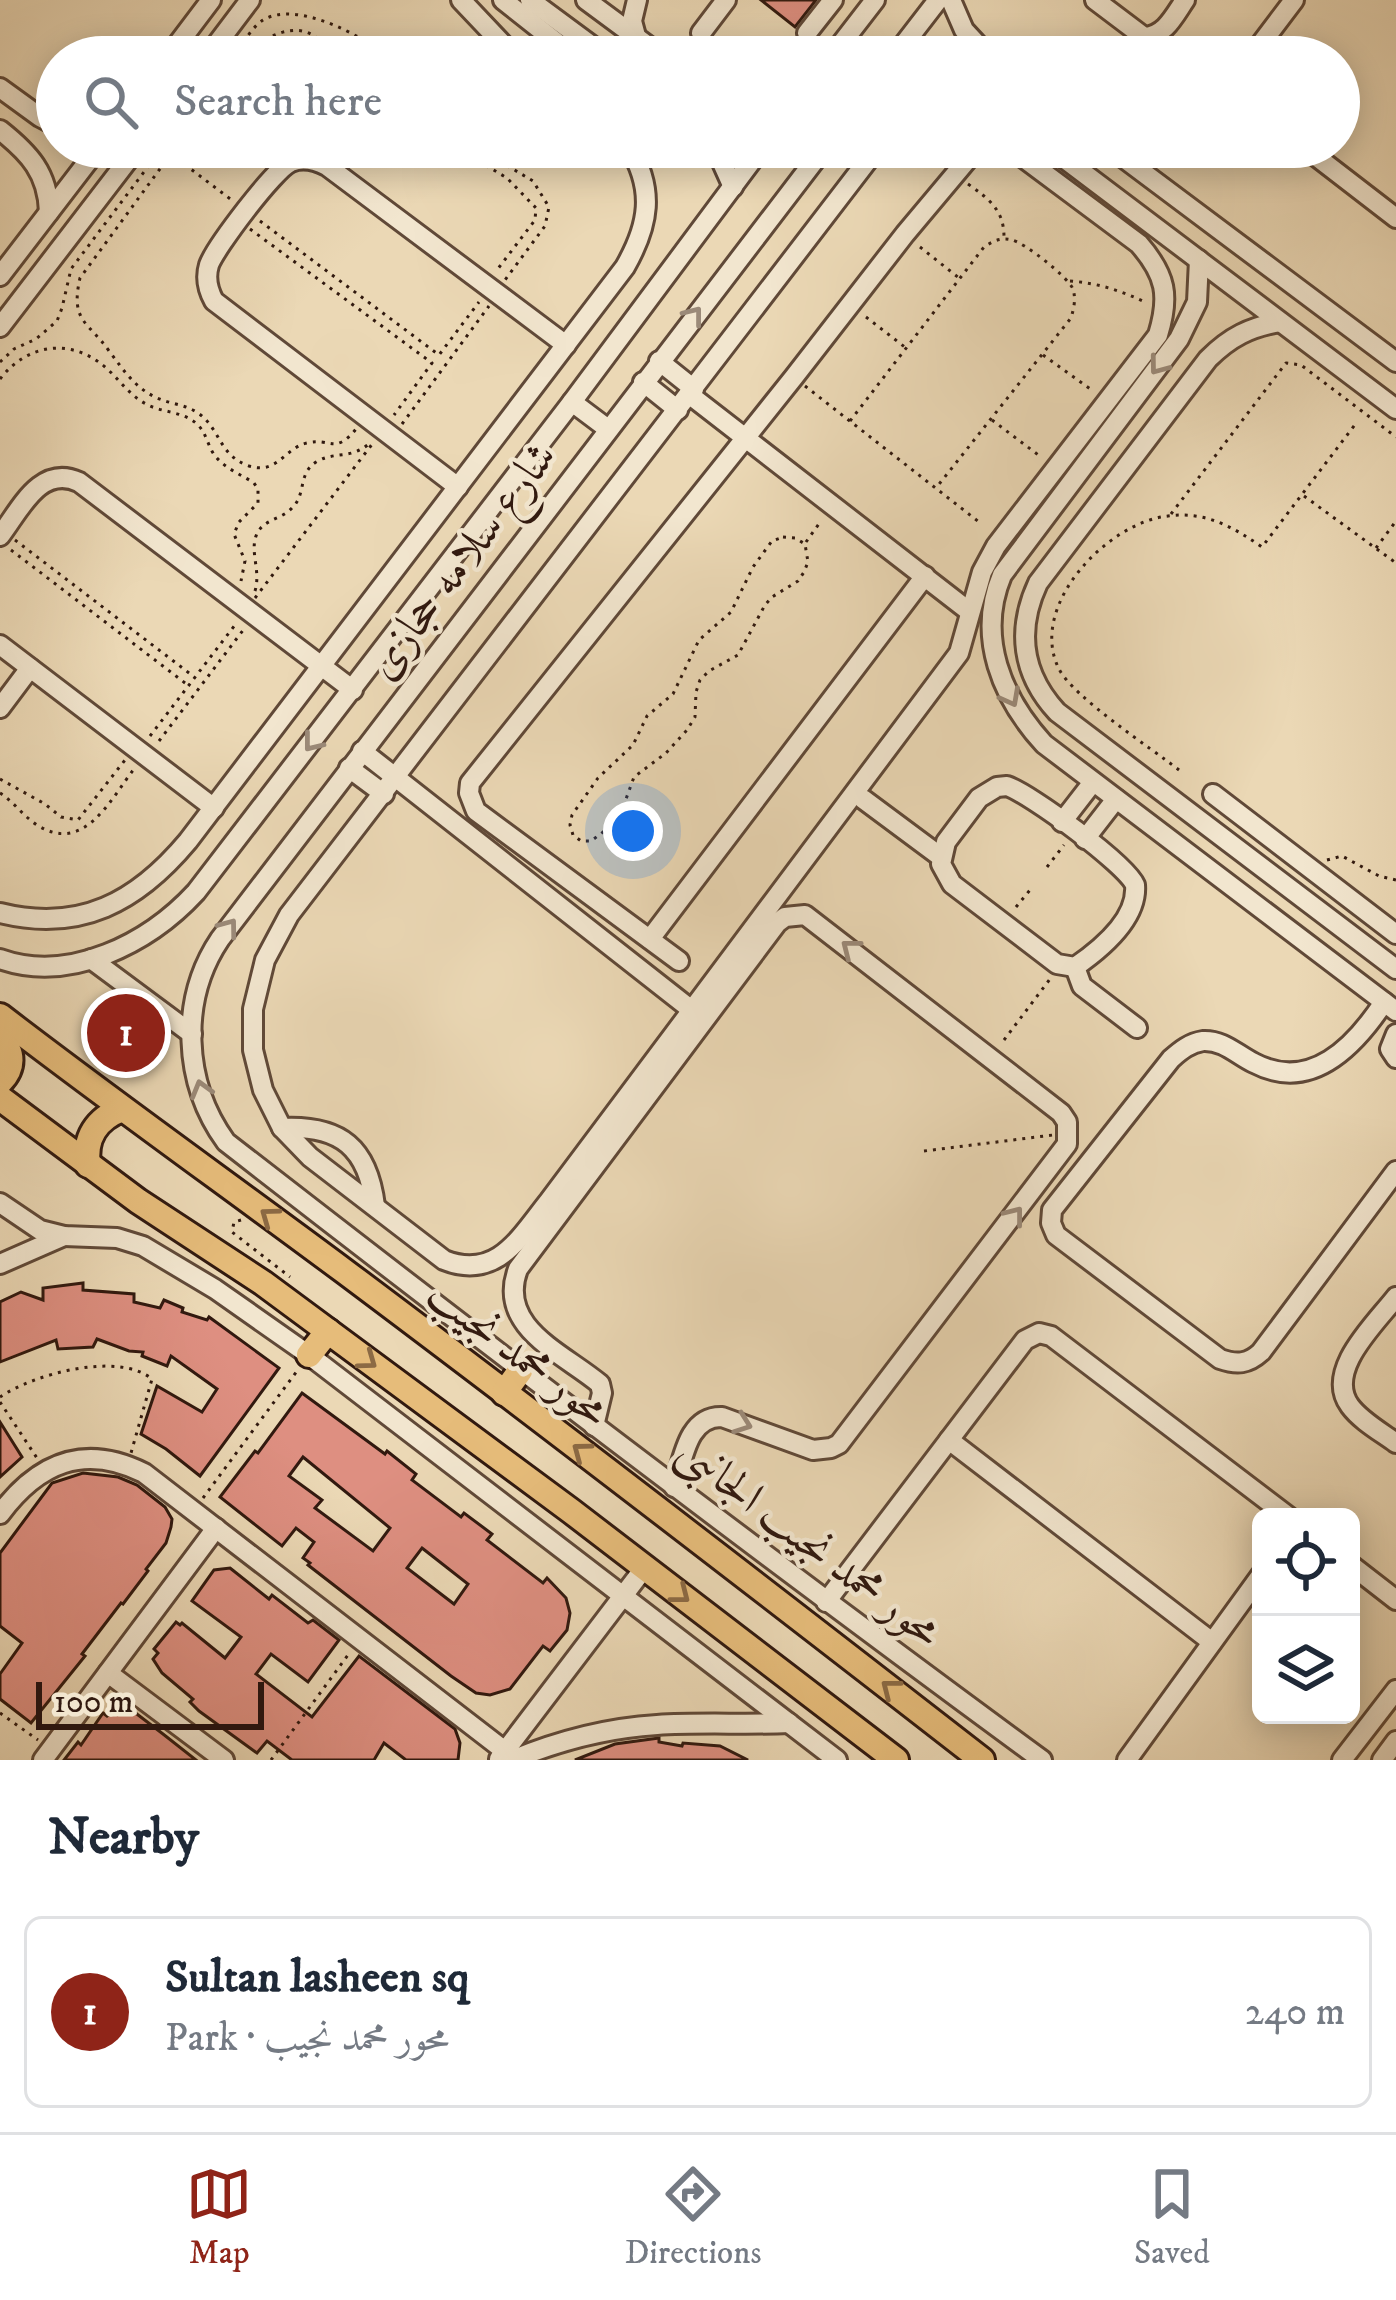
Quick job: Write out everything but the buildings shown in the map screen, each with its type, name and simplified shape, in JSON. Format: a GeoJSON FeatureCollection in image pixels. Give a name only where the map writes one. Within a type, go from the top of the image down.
{"type":"FeatureCollection","features":[{"type":"Feature","properties":{"kind":"main road","name":"محور محمد نجيب"},"geometry":{"type":"LineString","coordinates":[[0,1016],[342,1270],[982,1760]]}},
{"type":"Feature","properties":{"kind":"main road"},"geometry":{"type":"LineString","coordinates":[[0,1039],[11,1060],[0,1082]]}},
{"type":"Feature","properties":{"kind":"main road"},"geometry":{"type":"LineString","coordinates":[[0,1097],[138,1201],[328,1331],[896,1760]]}},
{"type":"Feature","properties":{"kind":"main road"},"geometry":{"type":"LineString","coordinates":[[88,1165],[93,1130],[122,1109]]}},
{"type":"Feature","properties":{"kind":"main road"},"geometry":{"type":"LineString","coordinates":[[309,1354],[328,1331]]}},
{"type":"Feature","properties":{"kind":"main road"},"geometry":{"type":"LineString","coordinates":[[504,1393],[520,1371]]}},
{"type":"Feature","properties":{"kind":"main road"},"geometry":{"type":"LineString","coordinates":[[751,1580],[767,1558]]}},
{"type":"Feature","properties":{"kind":"street"},"geometry":{"type":"LineString","coordinates":[[183,36],[211,0]]}},
{"type":"Feature","properties":{"kind":"street"},"geometry":{"type":"LineString","coordinates":[[223,36],[250,0]]}},
{"type":"Feature","properties":{"kind":"street"},"geometry":{"type":"LineString","coordinates":[[460,0],[495,36]]}},
{"type":"Feature","properties":{"kind":"street"},"geometry":{"type":"LineString","coordinates":[[503,0],[543,36]]}},
{"type":"Feature","properties":{"kind":"street"},"geometry":{"type":"LineString","coordinates":[[530,0],[579,36]]}},
{"type":"Feature","properties":{"kind":"street"},"geometry":{"type":"LineString","coordinates":[[586,0],[636,36]]}},
{"type":"Feature","properties":{"kind":"street"},"geometry":{"type":"LineString","coordinates":[[636,36],[632,21],[637,0]]}},
{"type":"Feature","properties":{"kind":"street"},"geometry":{"type":"LineString","coordinates":[[701,33],[726,0]]}},
{"type":"Feature","properties":{"kind":"street"},"geometry":{"type":"LineString","coordinates":[[808,33],[832,0]]}},
{"type":"Feature","properties":{"kind":"street"},"geometry":{"type":"LineString","coordinates":[[847,36],[874,0]]}},
{"type":"Feature","properties":{"kind":"street"},"geometry":{"type":"LineString","coordinates":[[905,36],[919,8],[938,0]]}},
{"type":"Feature","properties":{"kind":"street"},"geometry":{"type":"LineString","coordinates":[[952,0],[970,36]]}},
{"type":"Feature","properties":{"kind":"street"},"geometry":{"type":"LineString","coordinates":[[1095,0],[1141,36]]}},
{"type":"Feature","properties":{"kind":"street"},"geometry":{"type":"LineString","coordinates":[[1151,36],[1165,28],[1185,0]]}},
{"type":"Feature","properties":{"kind":"street"},"geometry":{"type":"LineString","coordinates":[[1267,36],[1294,0]]}},
{"type":"Feature","properties":{"kind":"street"},"geometry":{"type":"LineString","coordinates":[[0,88],[36,127]]}},
{"type":"Feature","properties":{"kind":"street"},"geometry":{"type":"LineString","coordinates":[[0,130],[36,136]]}},
{"type":"Feature","properties":{"kind":"street"},"geometry":{"type":"LineString","coordinates":[[45,168],[50,212]]}},
{"type":"Feature","properties":{"kind":"street"},"geometry":{"type":"LineString","coordinates":[[0,276],[83,168]]}},
{"type":"Feature","properties":{"kind":"street"},"geometry":{"type":"LineString","coordinates":[[0,327],[122,168]]}},
{"type":"Feature","properties":{"kind":"street"},"geometry":{"type":"LineString","coordinates":[[281,168],[208,268],[214,301],[458,487]]}},
{"type":"Feature","properties":{"kind":"street"},"geometry":{"type":"LineString","coordinates":[[326,168],[566,345]]}},
{"type":"Feature","properties":{"kind":"street"},"geometry":{"type":"LineString","coordinates":[[0,913],[39,921],[92,913],[125,898],[168,866],[625,267],[646,218],[641,168]]}},
{"type":"Feature","properties":{"kind":"street"},"geometry":{"type":"LineString","coordinates":[[724,168],[733,187]]}},
{"type":"Feature","properties":{"kind":"street","name":"شارع سلامه حجازى"},"geometry":{"type":"LineString","coordinates":[[91,958],[133,943],[182,908],[747,168]]}},
{"type":"Feature","properties":{"kind":"street","name":"شارع سلامه حجازى"},"geometry":{"type":"LineString","coordinates":[[192,1034],[195,992],[212,951],[809,168]]}},
{"type":"Feature","properties":{"kind":"street"},"geometry":{"type":"LineString","coordinates":[[862,168],[289,915],[265,960],[253,1009],[253,1050],[262,1090],[282,1128],[310,1157],[444,1260],[465,1266],[497,1259],[549,1201],[959,652],[982,572],[996,546],[1158,335],[1165,311],[1164,286],[1156,263],[1139,244],[1038,168]]}},
{"type":"Feature","properties":{"kind":"street"},"geometry":{"type":"LineString","coordinates":[[679,961],[476,811],[470,783],[960,168]]}},
{"type":"Feature","properties":{"kind":"street"},"geometry":{"type":"LineString","coordinates":[[1062,185],[1075,168]]}},
{"type":"Feature","properties":{"kind":"street"},"geometry":{"type":"LineString","coordinates":[[1077,168],[1396,409]]}},
{"type":"Feature","properties":{"kind":"street"},"geometry":{"type":"LineString","coordinates":[[1137,168],[1396,362]]}},
{"type":"Feature","properties":{"kind":"street"},"geometry":{"type":"LineString","coordinates":[[1331,168],[1396,218]]}},
{"type":"Feature","properties":{"kind":"street"},"geometry":{"type":"LineString","coordinates":[[1083,200],[1096,182]]}},
{"type":"Feature","properties":{"kind":"street"},"geometry":{"type":"LineString","coordinates":[[1198,260],[1197,302],[1190,322],[1011,562],[995,591],[993,651],[1011,702],[1044,744],[1390,1007],[1336,1059],[1311,1070],[1284,1072],[1258,1066],[1220,1043],[1202,1041],[1185,1047],[1052,1210],[1051,1223],[1056,1235],[1220,1359],[1242,1363],[1261,1352],[1396,1171]]}},
{"type":"Feature","properties":{"kind":"street"},"geometry":{"type":"LineString","coordinates":[[1280,322],[1240,333],[1208,359],[1038,583],[1024,623],[1024,644],[1036,685],[1057,712],[1396,970]]}},
{"type":"Feature","properties":{"kind":"street"},"geometry":{"type":"LineString","coordinates":[[659,361],[687,398]]}},
{"type":"Feature","properties":{"kind":"street"},"geometry":{"type":"LineString","coordinates":[[643,382],[687,398],[745,437],[970,612]]}},
{"type":"Feature","properties":{"kind":"street"},"geometry":{"type":"LineString","coordinates":[[572,402],[608,429]]}},
{"type":"Feature","properties":{"kind":"street"},"geometry":{"type":"LineString","coordinates":[[1,536],[45,481],[68,477],[352,690]]}},
{"type":"Feature","properties":{"kind":"street"},"geometry":{"type":"LineString","coordinates":[[650,939],[925,576]]}},
{"type":"Feature","properties":{"kind":"street"},"geometry":{"type":"LineString","coordinates":[[0,645],[214,808]]}},
{"type":"Feature","properties":{"kind":"street"},"geometry":{"type":"LineString","coordinates":[[0,708],[30,668]]}},
{"type":"Feature","properties":{"kind":"street"},"geometry":{"type":"LineString","coordinates":[[1066,761],[1086,735]]}},
{"type":"Feature","properties":{"kind":"street"},"geometry":{"type":"LineString","coordinates":[[362,751],[391,785],[693,1011]]}},
{"type":"Feature","properties":{"kind":"street"},"geometry":{"type":"LineString","coordinates":[[349,768],[391,785]]}},
{"type":"Feature","properties":{"kind":"street"},"geometry":{"type":"LineString","coordinates":[[1074,831],[1093,782]]}},
{"type":"Feature","properties":{"kind":"street"},"geometry":{"type":"LineString","coordinates":[[1067,967],[1111,937],[1133,907],[1136,896],[1131,875],[1017,789],[997,787],[979,798],[946,842],[943,872],[952,884],[1067,967],[1082,986],[1137,1028]]}},
{"type":"Feature","properties":{"kind":"street"},"geometry":{"type":"LineString","coordinates":[[1213,794],[1396,934]]}},
{"type":"Feature","properties":{"kind":"street"},"geometry":{"type":"LineString","coordinates":[[863,800],[941,856]]}},
{"type":"Feature","properties":{"kind":"street"},"geometry":{"type":"LineString","coordinates":[[1074,831],[1116,800]]}},
{"type":"Feature","properties":{"kind":"street"},"geometry":{"type":"LineString","coordinates":[[594,1426],[600,1384],[525,1326],[514,1305],[518,1269],[777,923],[805,915],[1061,1113],[1069,1133],[1062,1154],[838,1444],[813,1450],[722,1417],[709,1417],[694,1429],[674,1487]]}},
{"type":"Feature","properties":{"kind":"street"},"geometry":{"type":"LineString","coordinates":[[0,959],[37,967],[91,958],[192,1034]]}},
{"type":"Feature","properties":{"kind":"street","name":"محور محمد نجيب الجانبى"},"geometry":{"type":"LineString","coordinates":[[192,1034],[201,1098],[226,1142],[520,1371],[1042,1760]]}},
{"type":"Feature","properties":{"kind":"street"},"geometry":{"type":"LineString","coordinates":[[1396,1034],[1390,1049],[1396,1058]]}},
{"type":"Feature","properties":{"kind":"street"},"geometry":{"type":"LineString","coordinates":[[282,1128],[310,1126],[337,1136],[358,1154],[371,1178],[375,1206]]}},
{"type":"Feature","properties":{"kind":"street"},"geometry":{"type":"LineString","coordinates":[[0,1203],[40,1230],[117,1238],[155,1251],[309,1354],[837,1760]]}},
{"type":"Feature","properties":{"kind":"street"},"geometry":{"type":"LineString","coordinates":[[0,1264],[64,1236]]}},
{"type":"Feature","properties":{"kind":"street"},"geometry":{"type":"LineString","coordinates":[[1396,1297],[1350,1357],[1342,1379],[1346,1402],[1396,1443]]}},
{"type":"Feature","properties":{"kind":"street"},"geometry":{"type":"LineString","coordinates":[[826,1602],[1032,1335],[1052,1336],[1277,1508]]}},
{"type":"Feature","properties":{"kind":"street"},"geometry":{"type":"LineString","coordinates":[[950,1440],[1212,1642]]}},
{"type":"Feature","properties":{"kind":"street"},"geometry":{"type":"LineString","coordinates":[[0,1514],[16,1493],[64,1462],[86,1458],[128,1465],[360,1639],[505,1757]]}},
{"type":"Feature","properties":{"kind":"street"},"geometry":{"type":"LineString","coordinates":[[47,1755],[216,1528]]}},
{"type":"Feature","properties":{"kind":"street"},"geometry":{"type":"LineString","coordinates":[[505,1757],[645,1567]]}},
{"type":"Feature","properties":{"kind":"street"},"geometry":{"type":"LineString","coordinates":[[1360,1572],[1396,1600]]}},
{"type":"Feature","properties":{"kind":"street"},"geometry":{"type":"LineString","coordinates":[[1127,1760],[1252,1587]]}},
{"type":"Feature","properties":{"kind":"street"},"geometry":{"type":"LineString","coordinates":[[108,1673],[224,1760]]}},
{"type":"Feature","properties":{"kind":"street"},"geometry":{"type":"LineString","coordinates":[[1342,1760],[1396,1690]]}},
{"type":"Feature","properties":{"kind":"street"},"geometry":{"type":"LineString","coordinates":[[505,1757],[613,1730],[789,1723]]}},
{"type":"Feature","properties":{"kind":"street"},"geometry":{"type":"LineString","coordinates":[[1382,1760],[1396,1741]]}},
{"type":"Feature","properties":{"kind":"path"},"geometry":{"type":"LineString","coordinates":[[248,36],[276,14],[314,19],[356,36]]}},
{"type":"Feature","properties":{"kind":"path"},"geometry":{"type":"LineString","coordinates":[[278,36],[290,32],[312,36]]}},
{"type":"Feature","properties":{"kind":"path"},"geometry":{"type":"LineString","coordinates":[[0,362],[57,321],[70,269],[148,168]]}},
{"type":"Feature","properties":{"kind":"path"},"geometry":{"type":"LineString","coordinates":[[161,168],[80,278],[76,294],[85,326],[132,381],[154,396],[196,411],[227,453],[246,465],[270,466],[308,442],[343,441],[365,417]]}},
{"type":"Feature","properties":{"kind":"path"},"geometry":{"type":"LineString","coordinates":[[0,779],[61,818],[78,820],[141,753],[248,611],[258,581],[254,550],[258,530],[292,509],[301,496],[303,477],[316,462],[356,452],[387,434],[432,363],[187,168]]}},
{"type":"Feature","properties":{"kind":"path"},"geometry":{"type":"LineString","coordinates":[[0,793],[50,831],[75,832],[88,827],[195,678],[387,434],[491,291],[535,220],[537,212],[518,187],[490,168]]}},
{"type":"Feature","properties":{"kind":"path"},"geometry":{"type":"LineString","coordinates":[[243,216],[439,356],[545,226],[549,207],[533,181],[511,168]]}},
{"type":"Feature","properties":{"kind":"path"},"geometry":{"type":"LineString","coordinates":[[955,174],[998,208],[1004,239]]}},
{"type":"Feature","properties":{"kind":"path"},"geometry":{"type":"LineString","coordinates":[[905,235],[959,278]]}},
{"type":"Feature","properties":{"kind":"path"},"geometry":{"type":"LineString","coordinates":[[850,421],[984,247],[1004,239],[1022,244],[1070,281],[1122,292],[1165,311]]}},
{"type":"Feature","properties":{"kind":"path"},"geometry":{"type":"LineString","coordinates":[[936,488],[1071,318],[1075,306],[1070,281]]}},
{"type":"Feature","properties":{"kind":"path"},"geometry":{"type":"LineString","coordinates":[[850,304],[906,348]]}},
{"type":"Feature","properties":{"kind":"path"},"geometry":{"type":"LineString","coordinates":[[0,379],[29,353],[43,348],[71,349],[107,369],[150,406],[188,417],[199,426],[217,458],[259,489],[258,503],[234,534],[245,560],[244,574],[227,595]]}},
{"type":"Feature","properties":{"kind":"path"},"geometry":{"type":"LineString","coordinates":[[1042,354],[1094,391]]}},
{"type":"Feature","properties":{"kind":"path"},"geometry":{"type":"LineString","coordinates":[[1169,515],[1286,363],[1301,365],[1396,437]]}},
{"type":"Feature","properties":{"kind":"path"},"geometry":{"type":"LineString","coordinates":[[794,377],[979,522]]}},
{"type":"Feature","properties":{"kind":"path"},"geometry":{"type":"LineString","coordinates":[[991,419],[1041,457]]}},
{"type":"Feature","properties":{"kind":"path"},"geometry":{"type":"LineString","coordinates":[[1179,770],[1073,689],[1058,667],[1051,641],[1054,615],[1064,595],[1103,546],[1134,525],[1169,515],[1227,524],[1262,547],[1357,422]]}},
{"type":"Feature","properties":{"kind":"path"},"geometry":{"type":"LineString","coordinates":[[1302,495],[1396,563]]}},
{"type":"Feature","properties":{"kind":"path"},"geometry":{"type":"LineString","coordinates":[[805,544],[783,537],[765,550],[731,612],[699,640],[673,694],[647,716],[633,745],[611,764],[572,815],[573,835],[591,842],[618,821],[634,777],[667,753],[695,717],[700,680],[738,655],[765,605],[798,581],[808,562],[805,544],[832,505]]}},
{"type":"Feature","properties":{"kind":"path"},"geometry":{"type":"LineString","coordinates":[[1376,548],[1396,521]]}},
{"type":"Feature","properties":{"kind":"path"},"geometry":{"type":"LineString","coordinates":[[1,536],[195,678]]}},
{"type":"Feature","properties":{"kind":"path"},"geometry":{"type":"LineString","coordinates":[[1,536],[189,686]]}},
{"type":"Feature","properties":{"kind":"path"},"geometry":{"type":"LineString","coordinates":[[117,631],[123,622]]}},
{"type":"Feature","properties":{"kind":"path"},"geometry":{"type":"LineString","coordinates":[[1047,867],[1074,831]]}},
{"type":"Feature","properties":{"kind":"path"},"geometry":{"type":"LineString","coordinates":[[1314,871],[1342,856],[1379,877],[1396,880]]}},
{"type":"Feature","properties":{"kind":"path"},"geometry":{"type":"LineString","coordinates":[[1003,923],[1030,890]]}},
{"type":"Feature","properties":{"kind":"path"},"geometry":{"type":"LineString","coordinates":[[1004,1040],[1067,967]]}},
{"type":"Feature","properties":{"kind":"path"},"geometry":{"type":"LineString","coordinates":[[924,1151],[1069,1133]]}},
{"type":"Feature","properties":{"kind":"path"},"geometry":{"type":"LineString","coordinates":[[244,1220],[234,1222],[235,1234],[302,1286]]}},
{"type":"Feature","properties":{"kind":"path"},"geometry":{"type":"LineString","coordinates":[[194,1511],[309,1354]]}},
{"type":"Feature","properties":{"kind":"path"},"geometry":{"type":"LineString","coordinates":[[45,1470],[0,1399],[29,1381],[87,1367],[151,1375],[128,1465]]}},
{"type":"Feature","properties":{"kind":"path"},"geometry":{"type":"LineString","coordinates":[[271,1760],[360,1639]]}},
{"type":"Feature","properties":{"kind":"path"},"geometry":{"type":"LineString","coordinates":[[0,1713],[47,1755]]}},
{"type":"Feature","properties":{"kind":"place","name":"Sultan lasheen sq"},"geometry":{"type":"Point","coordinates":[126,1033]}}]}
